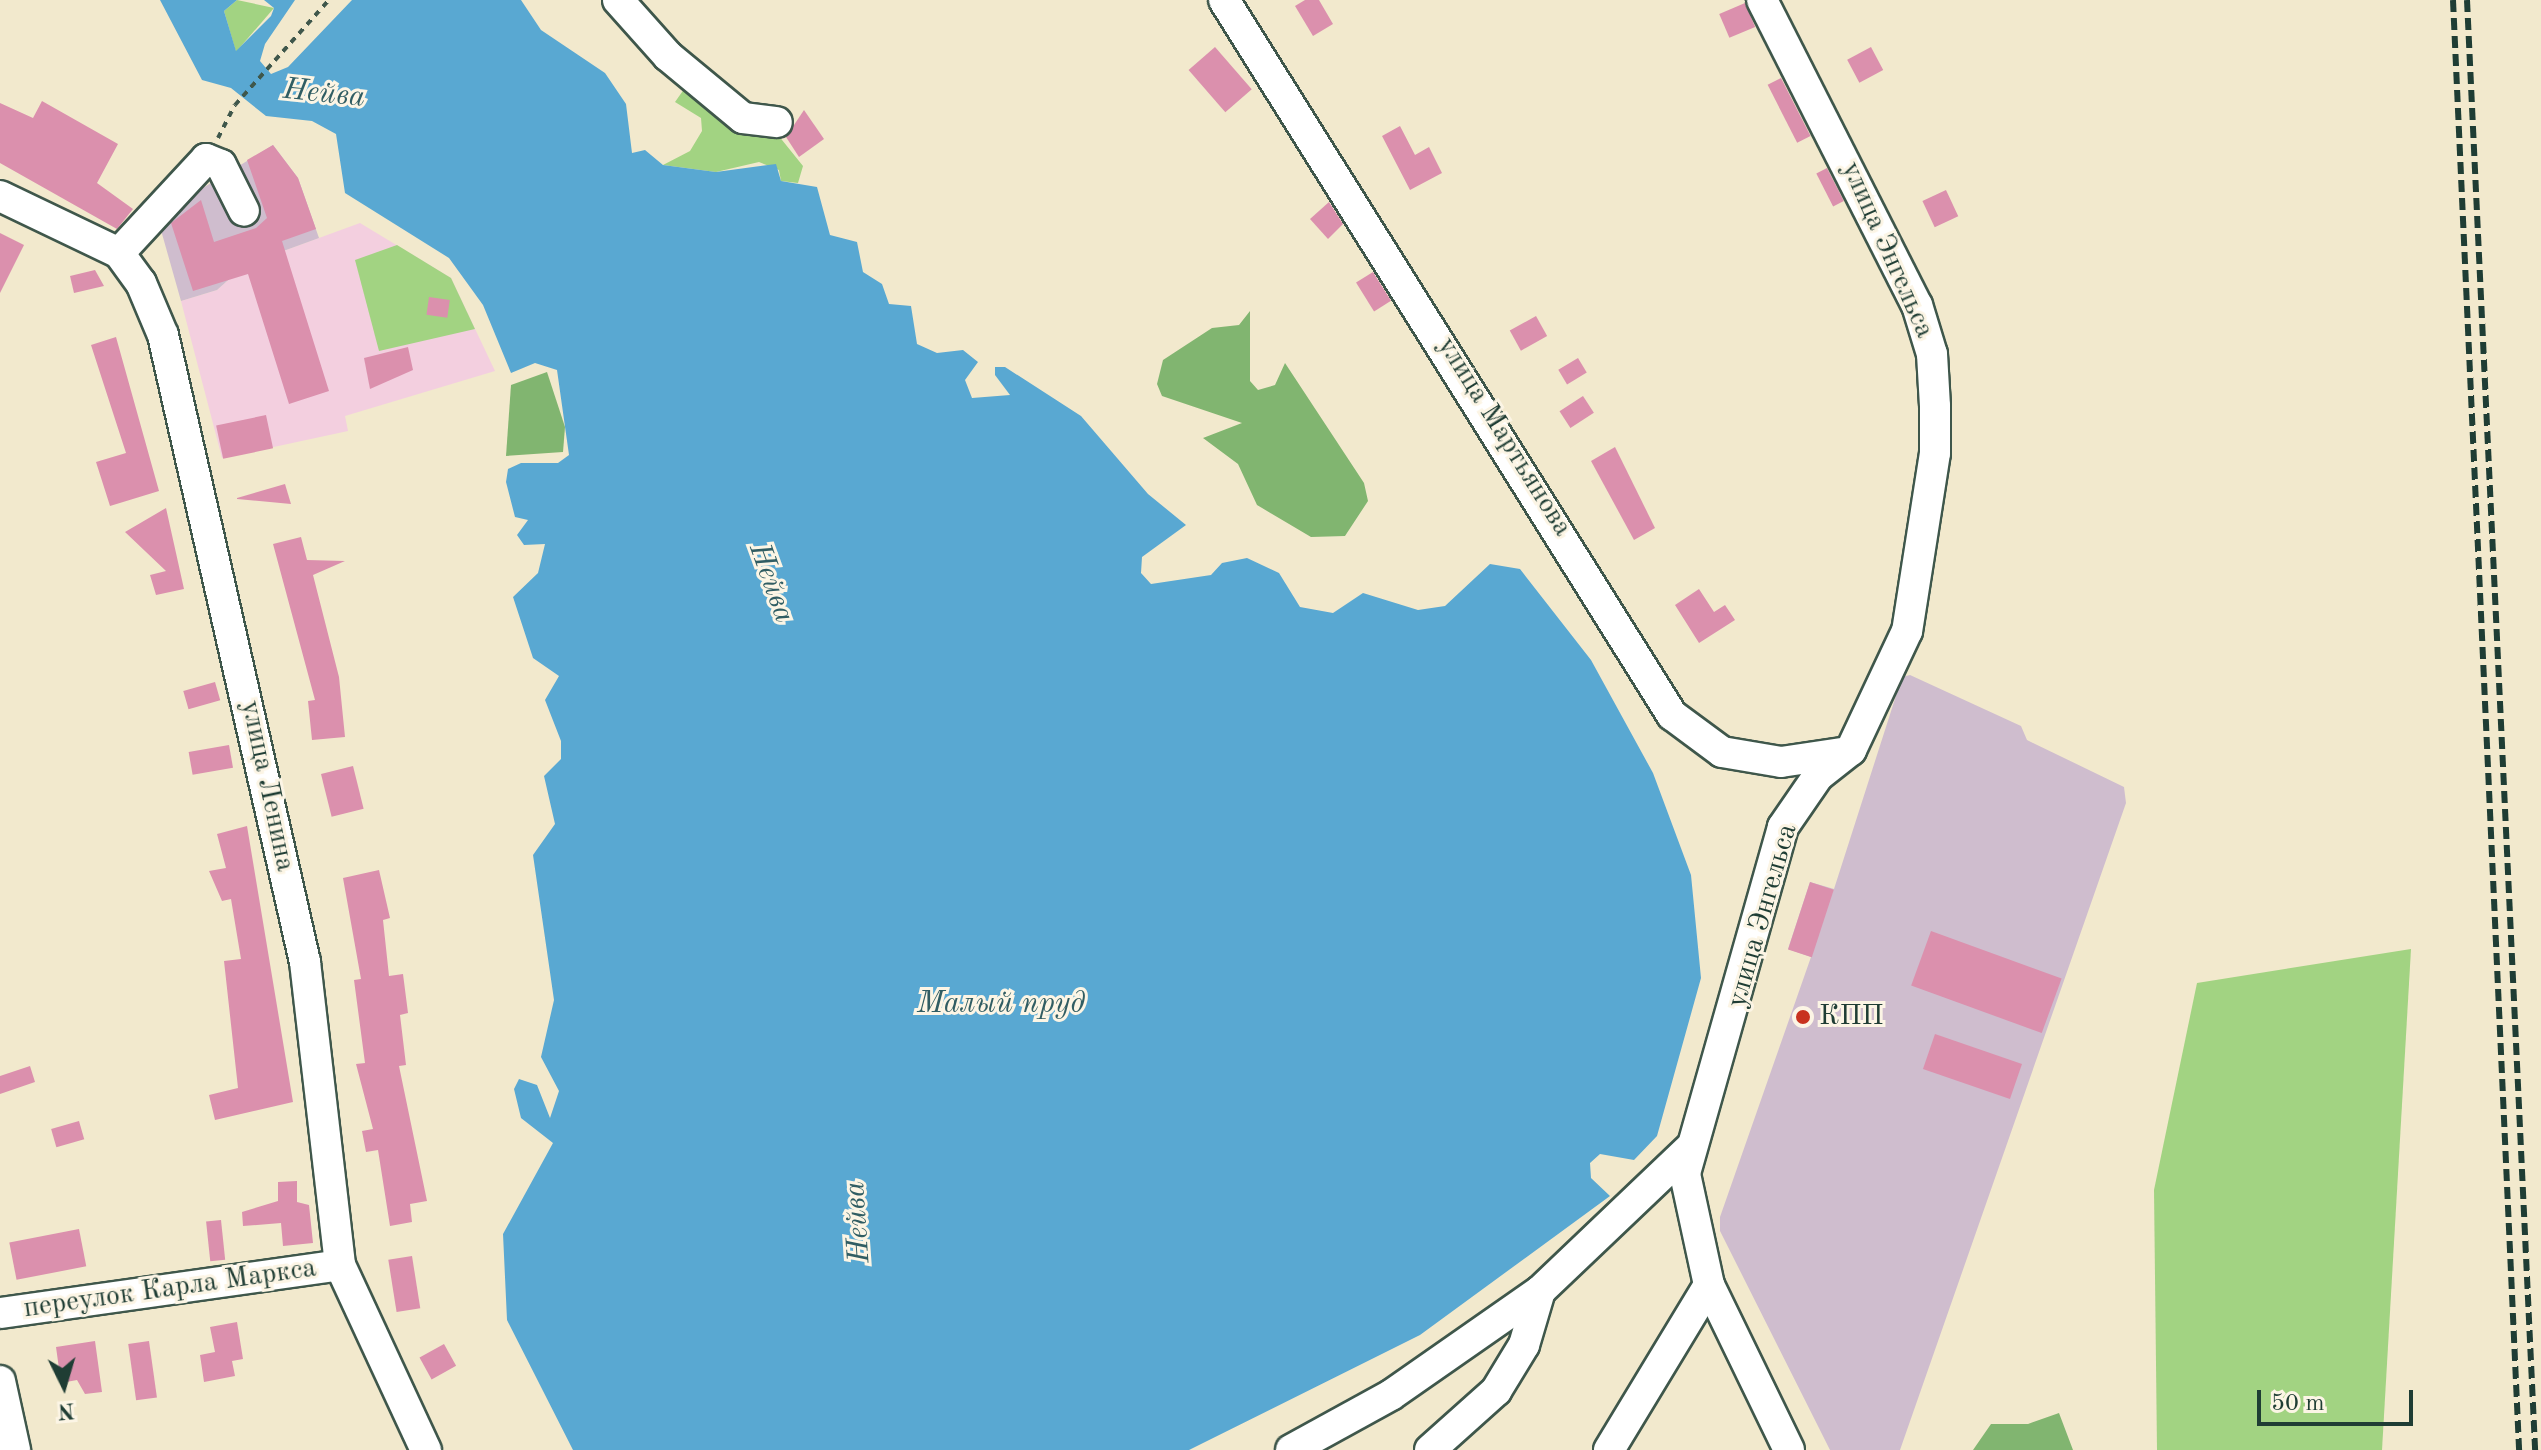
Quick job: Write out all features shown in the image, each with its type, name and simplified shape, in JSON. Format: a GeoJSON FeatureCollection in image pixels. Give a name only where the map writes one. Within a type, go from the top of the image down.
{"type":"FeatureCollection","features":[{"type":"Feature","properties":{"kind":"street"},"geometry":{"type":"LineString","coordinates":[[618,0],[668,56],[743,118],[777,122]]}},
{"type":"Feature","properties":{"kind":"street","name":"улица Мартьянова"},"geometry":{"type":"LineString","coordinates":[[1224,0],[1672,715],[1697,739],[1751,758],[1821,760],[1851,750]]}},
{"type":"Feature","properties":{"kind":"street","name":"улица Энгельса"},"geometry":{"type":"LineString","coordinates":[[1762,0],[1854,170],[1932,354],[1935,453],[1918,587],[1907,631],[1851,750],[1818,776],[1783,827],[1742,990],[1689,1149],[1686,1197],[1709,1285],[1789,1450]]}},
{"type":"Feature","properties":{"kind":"street"},"geometry":{"type":"LineString","coordinates":[[0,196],[119,253],[206,159],[221,165],[244,211]]}},
{"type":"Feature","properties":{"kind":"street","name":"улица Ленина"},"geometry":{"type":"LineString","coordinates":[[119,253],[163,335],[221,576],[305,962],[340,1265],[426,1450]]}},
{"type":"Feature","properties":{"kind":"street"},"geometry":{"type":"LineString","coordinates":[[1291,1450],[1391,1395],[1540,1291],[1689,1149]]}},
{"type":"Feature","properties":{"kind":"street","name":"переулок Карла Маркса"},"geometry":{"type":"LineString","coordinates":[[0,1313],[340,1265]]}},
{"type":"Feature","properties":{"kind":"street"},"geometry":{"type":"LineString","coordinates":[[1609,1450],[1709,1285]]}},
{"type":"Feature","properties":{"kind":"street"},"geometry":{"type":"LineString","coordinates":[[1430,1450],[1503,1380],[1524,1345],[1540,1291]]}},
{"type":"Feature","properties":{"kind":"street"},"geometry":{"type":"LineString","coordinates":[[0,1381],[15,1450]]}},
{"type":"Feature","properties":{"kind":"path"},"geometry":{"type":"LineString","coordinates":[[206,159],[235,105],[329,0]]}},
{"type":"Feature","properties":{"kind":"shaded area"},"geometry":{"type":"Polygon","coordinates":[[[273,145],[298,178],[319,238],[245,265],[217,290],[181,301],[157,216],[273,145]]]}},
{"type":"Feature","properties":{"kind":"shaded area"},"geometry":{"type":"Polygon","coordinates":[[[360,223],[451,278],[495,371],[345,416],[348,431],[222,458],[181,301],[217,290],[245,265],[360,223]]]}},
{"type":"Feature","properties":{"kind":"shaded area"},"geometry":{"type":"Polygon","coordinates":[[[1910,675],[2021,726],[2027,740],[2124,787],[2126,803],[1900,1450],[1830,1450],[1720,1231],[1720,1217],[1811,957],[1788,949],[1810,882],[1834,889],[1902,677],[1910,675]]]}},
{"type":"Feature","properties":{"kind":"green space"},"geometry":{"type":"Polygon","coordinates":[[[237,0],[274,8],[236,52],[224,11],[237,0]]]}},
{"type":"Feature","properties":{"kind":"green space"},"geometry":{"type":"Polygon","coordinates":[[[687,85],[778,135],[803,166],[798,183],[781,181],[779,170],[759,162],[716,172],[663,165],[690,151],[702,131],[701,118],[675,102],[687,85]]]}},
{"type":"Feature","properties":{"kind":"green space"},"geometry":{"type":"Polygon","coordinates":[[[397,245],[451,278],[475,329],[379,351],[355,260],[397,245]]]}},
{"type":"Feature","properties":{"kind":"green space"},"geometry":{"type":"Polygon","coordinates":[[[1250,311],[1250,381],[1258,390],[1275,385],[1285,363],[1364,483],[1368,501],[1345,536],[1311,537],[1257,505],[1238,464],[1203,438],[1242,423],[1162,396],[1157,384],[1163,360],[1212,328],[1239,325],[1250,311]]]}},
{"type":"Feature","properties":{"kind":"green space"},"geometry":{"type":"Polygon","coordinates":[[[547,372],[565,427],[563,452],[506,456],[511,385],[547,372]]]}},
{"type":"Feature","properties":{"kind":"green space"},"geometry":{"type":"Polygon","coordinates":[[[2411,949],[2382,1450],[2157,1450],[2154,1190],[2197,983],[2411,949]]]}},
{"type":"Feature","properties":{"kind":"green space"},"geometry":{"type":"Polygon","coordinates":[[[2059,1413],[2073,1450],[1973,1450],[1991,1424],[2028,1424],[2059,1413]]]}},
{"type":"Feature","properties":{"kind":"water","name":"Малый пруд"},"geometry":{"type":"Polygon","coordinates":[[[160,0],[237,0],[224,11],[236,51],[271,16],[274,8],[264,0],[295,0],[265,44],[260,61],[271,74],[288,67],[352,0],[521,0],[541,30],[605,73],[626,104],[632,153],[645,150],[663,165],[716,172],[776,164],[781,181],[817,187],[830,235],[857,242],[863,272],[882,284],[889,304],[911,306],[917,344],[937,353],[963,350],[978,362],[965,380],[972,398],[1010,395],[995,375],[995,367],[1005,367],[1081,416],[1148,494],[1186,525],[1142,557],[1141,573],[1151,584],[1211,575],[1222,563],[1247,558],[1279,573],[1300,607],[1333,613],[1363,593],[1418,610],[1445,606],[1490,564],[1520,569],[1591,660],[1653,773],[1691,875],[1701,978],[1657,1136],[1634,1160],[1600,1154],[1590,1163],[1591,1178],[1610,1196],[1420,1335],[1189,1450],[573,1450],[507,1320],[503,1234],[553,1143],[521,1118],[514,1089],[519,1079],[537,1085],[550,1118],[559,1091],[541,1057],[554,1000],[533,855],[555,824],[544,776],[561,759],[561,741],[545,700],[559,676],[533,658],[513,597],[538,573],[545,544],[524,545],[517,535],[528,520],[515,517],[506,482],[508,469],[521,463],[558,463],[569,455],[557,370],[535,363],[511,373],[483,305],[449,258],[345,193],[336,134],[312,121],[266,116],[231,88],[202,80],[160,0]]]}},
{"type":"Feature","properties":{"kind":"building"},"geometry":{"type":"Polygon","coordinates":[[[1305,0],[1319,0],[1333,24],[1313,36],[1295,6],[1305,0]]]}},
{"type":"Feature","properties":{"kind":"building"},"geometry":{"type":"Polygon","coordinates":[[[1745,3],[1755,27],[1729,38],[1719,14],[1745,3]]]}},
{"type":"Feature","properties":{"kind":"building"},"geometry":{"type":"Polygon","coordinates":[[[1215,47],[1252,89],[1225,112],[1189,70],[1215,47]]]}},
{"type":"Feature","properties":{"kind":"building"},"geometry":{"type":"Polygon","coordinates":[[[1871,47],[1883,70],[1859,83],[1847,60],[1871,47]]]}},
{"type":"Feature","properties":{"kind":"building"},"geometry":{"type":"Polygon","coordinates":[[[1781,78],[1811,136],[1797,143],[1768,85],[1781,78]]]}},
{"type":"Feature","properties":{"kind":"building"},"geometry":{"type":"Polygon","coordinates":[[[42,101],[118,144],[97,183],[133,209],[117,229],[0,163],[0,103],[33,118],[42,101]]]}},
{"type":"Feature","properties":{"kind":"building"},"geometry":{"type":"Polygon","coordinates":[[[804,110],[824,139],[799,157],[786,137],[804,110]]]}},
{"type":"Feature","properties":{"kind":"building"},"geometry":{"type":"Polygon","coordinates":[[[1400,126],[1415,155],[1429,147],[1442,173],[1410,190],[1382,136],[1400,126]]]}},
{"type":"Feature","properties":{"kind":"building"},"geometry":{"type":"Polygon","coordinates":[[[273,145],[298,178],[316,229],[282,241],[329,391],[289,404],[248,274],[193,291],[171,223],[201,200],[214,242],[256,228],[267,218],[247,160],[273,145]]]}},
{"type":"Feature","properties":{"kind":"building"},"geometry":{"type":"Polygon","coordinates":[[[1827,168],[1844,201],[1833,206],[1816,173],[1827,168]]]}},
{"type":"Feature","properties":{"kind":"building"},"geometry":{"type":"Polygon","coordinates":[[[1946,190],[1958,216],[1935,227],[1922,201],[1946,190]]]}},
{"type":"Feature","properties":{"kind":"building"},"geometry":{"type":"Polygon","coordinates":[[[1329,202],[1343,224],[1328,239],[1310,219],[1329,202]]]}},
{"type":"Feature","properties":{"kind":"building"},"geometry":{"type":"Polygon","coordinates":[[[0,233],[24,245],[0,293],[0,233]]]}},
{"type":"Feature","properties":{"kind":"building"},"geometry":{"type":"Polygon","coordinates":[[[95,270],[104,286],[74,293],[70,276],[95,270]]]}},
{"type":"Feature","properties":{"kind":"building"},"geometry":{"type":"Polygon","coordinates":[[[1373,272],[1391,301],[1374,311],[1356,283],[1373,272]]]}},
{"type":"Feature","properties":{"kind":"building"},"geometry":{"type":"Polygon","coordinates":[[[429,297],[450,300],[447,318],[426,315],[429,297]]]}},
{"type":"Feature","properties":{"kind":"building"},"geometry":{"type":"Polygon","coordinates":[[[1536,316],[1547,336],[1521,351],[1510,331],[1536,316]]]}},
{"type":"Feature","properties":{"kind":"building"},"geometry":{"type":"Polygon","coordinates":[[[116,337],[159,491],[110,506],[96,462],[126,453],[91,345],[116,337]]]}},
{"type":"Feature","properties":{"kind":"building"},"geometry":{"type":"Polygon","coordinates":[[[408,347],[413,370],[370,389],[364,358],[408,347]]]}},
{"type":"Feature","properties":{"kind":"building"},"geometry":{"type":"Polygon","coordinates":[[[1578,358],[1587,373],[1567,384],[1558,370],[1578,358]]]}},
{"type":"Feature","properties":{"kind":"building"},"geometry":{"type":"Polygon","coordinates":[[[1583,396],[1594,413],[1570,428],[1560,411],[1583,396]]]}},
{"type":"Feature","properties":{"kind":"building"},"geometry":{"type":"Polygon","coordinates":[[[266,415],[273,448],[223,459],[216,426],[266,415]]]}},
{"type":"Feature","properties":{"kind":"building"},"geometry":{"type":"Polygon","coordinates":[[[1615,447],[1655,528],[1634,540],[1591,461],[1615,447]]]}},
{"type":"Feature","properties":{"kind":"building"},"geometry":{"type":"Polygon","coordinates":[[[285,484],[291,504],[237,499],[237,498],[285,484]]]}},
{"type":"Feature","properties":{"kind":"building"},"geometry":{"type":"Polygon","coordinates":[[[166,508],[184,589],[156,595],[150,575],[166,571],[125,532],[166,508]]]}},
{"type":"Feature","properties":{"kind":"building"},"geometry":{"type":"Polygon","coordinates":[[[301,537],[307,560],[345,561],[313,575],[339,677],[345,737],[312,740],[308,701],[315,700],[273,544],[301,537]]]}},
{"type":"Feature","properties":{"kind":"building"},"geometry":{"type":"Polygon","coordinates":[[[1699,589],[1714,612],[1725,605],[1735,620],[1699,643],[1675,605],[1699,589]]]}},
{"type":"Feature","properties":{"kind":"building"},"geometry":{"type":"Polygon","coordinates":[[[215,682],[220,700],[189,709],[183,691],[215,682]]]}},
{"type":"Feature","properties":{"kind":"building"},"geometry":{"type":"Polygon","coordinates":[[[229,745],[233,768],[193,775],[189,752],[229,745]]]}},
{"type":"Feature","properties":{"kind":"building"},"geometry":{"type":"Polygon","coordinates":[[[353,766],[364,809],[332,817],[321,774],[353,766]]]}},
{"type":"Feature","properties":{"kind":"building"},"geometry":{"type":"Polygon","coordinates":[[[247,826],[293,1102],[215,1120],[209,1095],[238,1088],[224,961],[241,959],[231,899],[222,901],[209,871],[226,868],[217,834],[247,826]]]}},
{"type":"Feature","properties":{"kind":"building"},"geometry":{"type":"Polygon","coordinates":[[[379,870],[390,918],[383,920],[389,976],[403,974],[408,1013],[400,1015],[406,1065],[399,1066],[427,1201],[410,1204],[412,1222],[390,1226],[378,1150],[366,1152],[362,1131],[373,1129],[356,1064],[365,1063],[354,980],[361,979],[343,878],[379,870]]]}},
{"type":"Feature","properties":{"kind":"building"},"geometry":{"type":"Polygon","coordinates":[[[1810,882],[1834,890],[1812,957],[1788,950],[1810,882]]]}},
{"type":"Feature","properties":{"kind":"building"},"geometry":{"type":"Polygon","coordinates":[[[1931,931],[2062,979],[2042,1033],[1911,986],[1931,931]]]}},
{"type":"Feature","properties":{"kind":"building"},"geometry":{"type":"Polygon","coordinates":[[[1935,1034],[2022,1064],[2010,1099],[1923,1069],[1935,1034]]]}},
{"type":"Feature","properties":{"kind":"building"},"geometry":{"type":"Polygon","coordinates":[[[30,1066],[35,1082],[0,1094],[0,1076],[30,1066]]]}},
{"type":"Feature","properties":{"kind":"building"},"geometry":{"type":"Polygon","coordinates":[[[79,1121],[84,1139],[56,1147],[51,1129],[79,1121]]]}},
{"type":"Feature","properties":{"kind":"building"},"geometry":{"type":"Polygon","coordinates":[[[297,1181],[297,1202],[309,1205],[313,1243],[283,1246],[281,1223],[243,1226],[242,1212],[278,1201],[278,1182],[297,1181]]]}},
{"type":"Feature","properties":{"kind":"building"},"geometry":{"type":"Polygon","coordinates":[[[221,1220],[225,1260],[210,1261],[206,1222],[221,1220]]]}},
{"type":"Feature","properties":{"kind":"building"},"geometry":{"type":"Polygon","coordinates":[[[79,1229],[86,1266],[17,1280],[9,1243],[79,1229]]]}},
{"type":"Feature","properties":{"kind":"building"},"geometry":{"type":"Polygon","coordinates":[[[412,1256],[420,1308],[397,1312],[388,1260],[412,1256]]]}},
{"type":"Feature","properties":{"kind":"building"},"geometry":{"type":"Polygon","coordinates":[[[237,1322],[243,1359],[232,1361],[235,1376],[204,1382],[200,1355],[215,1352],[210,1327],[237,1322]]]}},
{"type":"Feature","properties":{"kind":"building"},"geometry":{"type":"Polygon","coordinates":[[[95,1341],[102,1392],[85,1394],[77,1380],[61,1383],[56,1347],[95,1341]]]}},
{"type":"Feature","properties":{"kind":"building"},"geometry":{"type":"Polygon","coordinates":[[[149,1341],[157,1397],[136,1400],[128,1344],[149,1341]]]}},
{"type":"Feature","properties":{"kind":"building"},"geometry":{"type":"Polygon","coordinates":[[[444,1344],[456,1366],[432,1379],[420,1358],[444,1344]]]}},
{"type":"Feature","properties":{"kind":"railway"},"geometry":{"type":"LineString","coordinates":[[2453,0],[2519,1450]]}},
{"type":"Feature","properties":{"kind":"railway"},"geometry":{"type":"LineString","coordinates":[[2467,0],[2535,1450]]}},
{"type":"Feature","properties":{"kind":"place","name":"КПП"},"geometry":{"type":"Point","coordinates":[1803,1017]}},
{"type":"Feature","properties":{"kind":"water label","name":"Нейва"},"geometry":{"type":"Point","coordinates":[324,94]}},
{"type":"Feature","properties":{"kind":"water label","name":"Нейва"},"geometry":{"type":"Point","coordinates":[771,583]}},
{"type":"Feature","properties":{"kind":"water label","name":"Нейва"},"geometry":{"type":"Point","coordinates":[858,1222]}}]}
